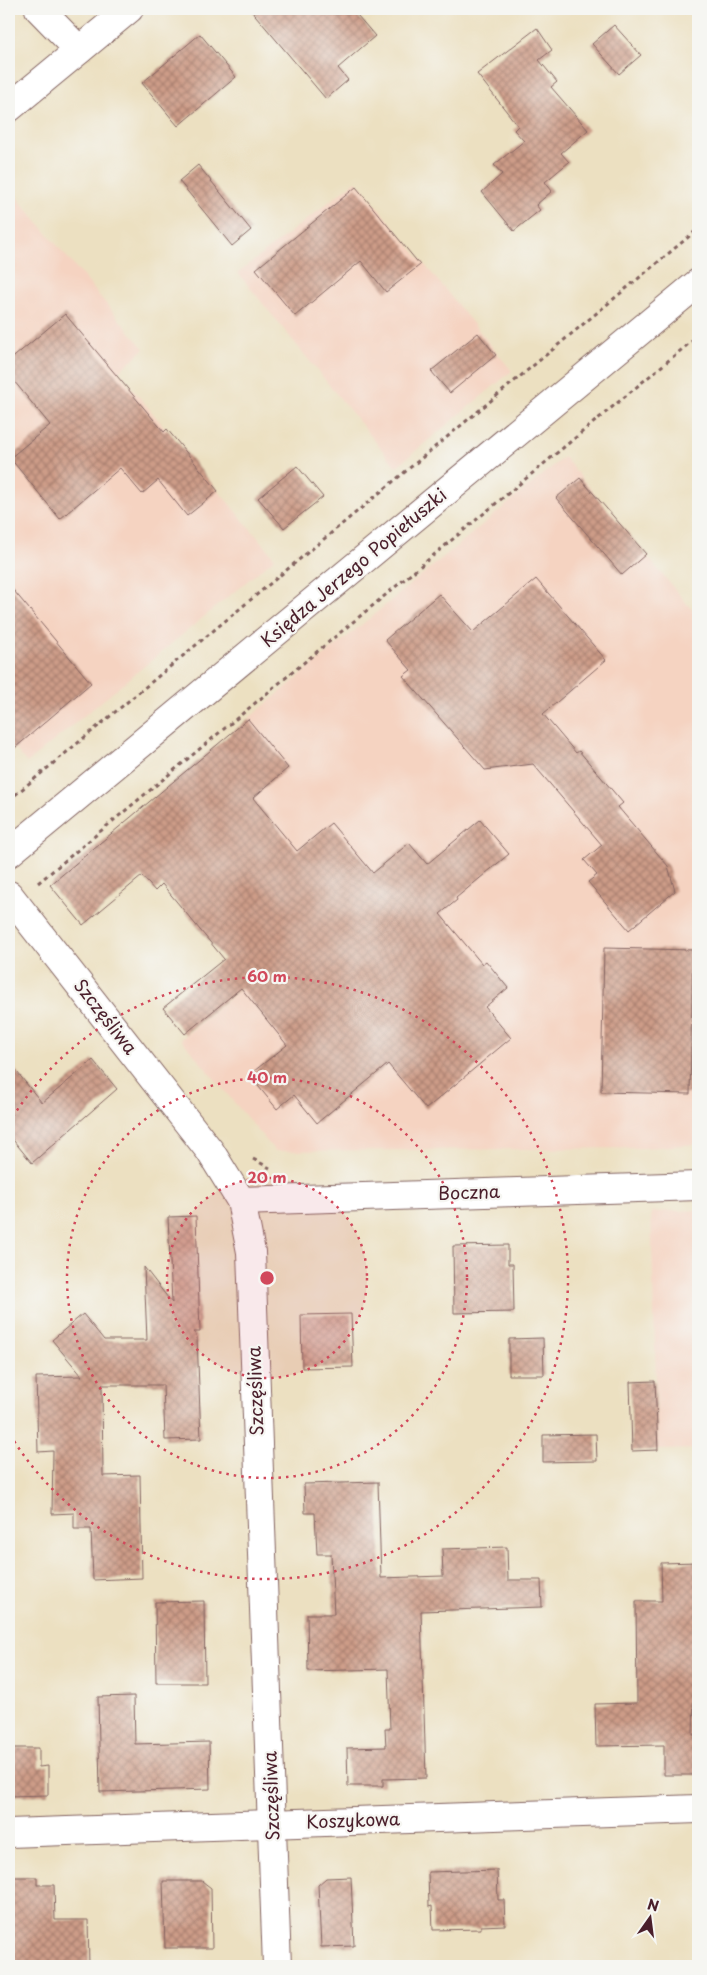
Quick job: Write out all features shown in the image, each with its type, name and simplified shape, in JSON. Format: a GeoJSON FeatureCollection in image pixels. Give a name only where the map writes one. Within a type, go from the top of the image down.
{"type":"FeatureCollection","features":[{"type":"Feature","properties":{"kind":"street"},"geometry":{"type":"LineString","coordinates":[[39,9],[79,50]]}},
{"type":"Feature","properties":{"kind":"street"},"geometry":{"type":"LineString","coordinates":[[9,108],[129,9]]}},
{"type":"Feature","properties":{"kind":"street","name":"Księdza Jerzego Popiełuszki"},"geometry":{"type":"LineString","coordinates":[[9,853],[698,283]]}},
{"type":"Feature","properties":{"kind":"street","name":"Szczęśliwa"},"geometry":{"type":"LineString","coordinates":[[12,899],[210,1151],[241,1201],[251,1252],[277,1966]]}},
{"type":"Feature","properties":{"kind":"street","name":"Boczna"},"geometry":{"type":"LineString","coordinates":[[241,1201],[698,1186]]}},
{"type":"Feature","properties":{"kind":"street","name":"Koszykowa"},"geometry":{"type":"LineString","coordinates":[[9,1832],[698,1809]]}},
{"type":"Feature","properties":{"kind":"path"},"geometry":{"type":"LineString","coordinates":[[9,800],[698,230]]}},
{"type":"Feature","properties":{"kind":"path"},"geometry":{"type":"LineString","coordinates":[[12,899],[698,336]]}},
{"type":"Feature","properties":{"kind":"path"},"geometry":{"type":"LineString","coordinates":[[246,1156],[270,1168],[271,1200]]}},
{"type":"Feature","properties":{"kind":"shaded area"},"geometry":{"type":"Polygon","coordinates":[[[356,181],[512,371],[396,467],[238,273],[356,181]]]}},
{"type":"Feature","properties":{"kind":"shaded area"},"geometry":{"type":"Polygon","coordinates":[[[9,188],[144,349],[118,372],[275,558],[27,763],[9,741],[9,188]]]}},
{"type":"Feature","properties":{"kind":"shaded area"},"geometry":{"type":"Polygon","coordinates":[[[564,457],[698,617],[698,1144],[645,1148],[275,1151],[181,1039],[254,978],[202,886],[248,719],[564,457]]]}},
{"type":"Feature","properties":{"kind":"shaded area"},"geometry":{"type":"Polygon","coordinates":[[[698,1210],[698,1449],[658,1450],[651,1212],[698,1210]]]}},
{"type":"Feature","properties":{"kind":"building"},"geometry":{"type":"Polygon","coordinates":[[[250,9],[352,9],[375,36],[338,68],[348,80],[326,99],[250,9]]]}},
{"type":"Feature","properties":{"kind":"building"},"geometry":{"type":"Polygon","coordinates":[[[614,25],[641,55],[619,74],[592,44],[614,25]]]}},
{"type":"Feature","properties":{"kind":"building"},"geometry":{"type":"Polygon","coordinates":[[[537,28],[552,50],[539,60],[557,82],[551,87],[588,130],[561,153],[569,162],[545,182],[552,191],[536,205],[540,210],[514,231],[482,192],[502,174],[494,165],[524,141],[514,130],[518,126],[477,74],[537,28]]]}},
{"type":"Feature","properties":{"kind":"building"},"geometry":{"type":"Polygon","coordinates":[[[200,34],[236,77],[178,126],[142,83],[200,34]]]}},
{"type":"Feature","properties":{"kind":"building"},"geometry":{"type":"Polygon","coordinates":[[[198,165],[251,230],[232,246],[179,181],[198,165]]]}},
{"type":"Feature","properties":{"kind":"building"},"geometry":{"type":"Polygon","coordinates":[[[356,187],[420,265],[386,292],[361,261],[295,316],[256,269],[356,187]]]}},
{"type":"Feature","properties":{"kind":"building"},"geometry":{"type":"Polygon","coordinates":[[[65,314],[164,432],[167,429],[218,491],[187,516],[158,480],[142,494],[120,468],[60,519],[10,458],[50,425],[9,375],[9,361],[65,314]]]}},
{"type":"Feature","properties":{"kind":"building"},"geometry":{"type":"Polygon","coordinates":[[[478,333],[496,355],[450,393],[431,371],[478,333]]]}},
{"type":"Feature","properties":{"kind":"building"},"geometry":{"type":"Polygon","coordinates":[[[297,466],[323,497],[284,528],[258,498],[297,466]]]}},
{"type":"Feature","properties":{"kind":"building"},"geometry":{"type":"Polygon","coordinates":[[[580,478],[646,554],[622,575],[556,498],[580,478]]]}},
{"type":"Feature","properties":{"kind":"building"},"geometry":{"type":"Polygon","coordinates":[[[536,579],[606,660],[543,714],[576,753],[579,751],[623,803],[618,807],[668,866],[675,891],[629,930],[588,882],[597,875],[584,860],[602,845],[533,764],[485,770],[403,676],[411,670],[385,640],[439,594],[473,632],[536,579]]]}},
{"type":"Feature","properties":{"kind":"building"},"geometry":{"type":"Polygon","coordinates":[[[9,585],[91,683],[9,753],[9,585]]]}},
{"type":"Feature","properties":{"kind":"building"},"geometry":{"type":"Polygon","coordinates":[[[248,719],[288,768],[253,798],[297,851],[331,823],[373,873],[409,843],[427,864],[480,820],[509,854],[456,898],[457,900],[440,914],[482,964],[486,961],[508,988],[485,1007],[511,1038],[426,1109],[388,1064],[317,1123],[294,1095],[277,1109],[249,1075],[287,1045],[241,988],[185,1034],[163,1008],[224,959],[162,884],[155,891],[142,876],[83,925],[50,885],[248,719]]]}},
{"type":"Feature","properties":{"kind":"building"},"geometry":{"type":"Polygon","coordinates":[[[604,948],[693,950],[690,1094],[601,1092],[604,948]]]}},
{"type":"Feature","properties":{"kind":"building"},"geometry":{"type":"Polygon","coordinates":[[[93,1060],[117,1089],[32,1163],[9,1135],[9,1062],[42,1103],[93,1060]]]}},
{"type":"Feature","properties":{"kind":"building"},"geometry":{"type":"Polygon","coordinates":[[[196,1216],[200,1332],[194,1332],[197,1337],[201,1439],[165,1440],[163,1385],[102,1385],[103,1476],[140,1475],[142,1578],[93,1580],[91,1529],[74,1529],[74,1513],[52,1514],[53,1451],[38,1452],[36,1377],[82,1376],[52,1340],[83,1314],[104,1340],[147,1340],[144,1267],[172,1303],[168,1217],[196,1216]]]}},
{"type":"Feature","properties":{"kind":"building"},"geometry":{"type":"Polygon","coordinates":[[[508,1245],[508,1264],[513,1264],[514,1312],[454,1313],[453,1246],[508,1245]]]}},
{"type":"Feature","properties":{"kind":"building"},"geometry":{"type":"Polygon","coordinates":[[[351,1314],[353,1367],[302,1368],[301,1315],[351,1314]]]}},
{"type":"Feature","properties":{"kind":"building"},"geometry":{"type":"Polygon","coordinates":[[[543,1338],[544,1375],[509,1375],[509,1339],[543,1338]]]}},
{"type":"Feature","properties":{"kind":"building"},"geometry":{"type":"Polygon","coordinates":[[[655,1381],[658,1450],[632,1451],[630,1382],[655,1381]]]}},
{"type":"Feature","properties":{"kind":"building"},"geometry":{"type":"Polygon","coordinates":[[[596,1434],[597,1461],[543,1462],[543,1435],[596,1434]]]}},
{"type":"Feature","properties":{"kind":"building"},"geometry":{"type":"Polygon","coordinates":[[[378,1482],[381,1578],[443,1576],[442,1549],[507,1547],[508,1580],[541,1580],[542,1607],[421,1611],[426,1778],[383,1779],[383,1786],[348,1786],[347,1748],[386,1747],[385,1729],[390,1729],[388,1669],[308,1671],[307,1614],[334,1614],[331,1554],[317,1554],[315,1513],[305,1513],[304,1484],[378,1482]]]}},
{"type":"Feature","properties":{"kind":"building"},"geometry":{"type":"Polygon","coordinates":[[[698,1562],[698,1684],[694,1684],[693,1735],[698,1735],[698,1775],[664,1775],[664,1745],[596,1746],[595,1704],[637,1703],[636,1601],[662,1601],[661,1563],[698,1562]]]}},
{"type":"Feature","properties":{"kind":"building"},"geometry":{"type":"Polygon","coordinates":[[[204,1601],[205,1683],[156,1683],[155,1602],[204,1601]]]}},
{"type":"Feature","properties":{"kind":"building"},"geometry":{"type":"Polygon","coordinates":[[[134,1696],[135,1744],[209,1742],[210,1789],[100,1792],[98,1697],[134,1696]]]}},
{"type":"Feature","properties":{"kind":"building"},"geometry":{"type":"Polygon","coordinates":[[[9,1748],[39,1748],[39,1767],[48,1766],[48,1795],[9,1796],[9,1748]]]}},
{"type":"Feature","properties":{"kind":"building"},"geometry":{"type":"Polygon","coordinates":[[[497,1870],[498,1900],[504,1900],[505,1925],[481,1926],[481,1929],[433,1930],[432,1906],[429,1907],[428,1872],[497,1870]]]}},
{"type":"Feature","properties":{"kind":"building"},"geometry":{"type":"Polygon","coordinates":[[[9,1877],[37,1877],[37,1885],[54,1885],[55,1920],[88,1920],[89,1966],[9,1966],[9,1877]]]}},
{"type":"Feature","properties":{"kind":"building"},"geometry":{"type":"Polygon","coordinates":[[[351,1877],[354,1946],[321,1947],[318,1885],[326,1878],[351,1877]]]}},
{"type":"Feature","properties":{"kind":"building"},"geometry":{"type":"Polygon","coordinates":[[[163,1881],[202,1881],[211,1888],[212,1948],[165,1948],[163,1881]]]}}]}
